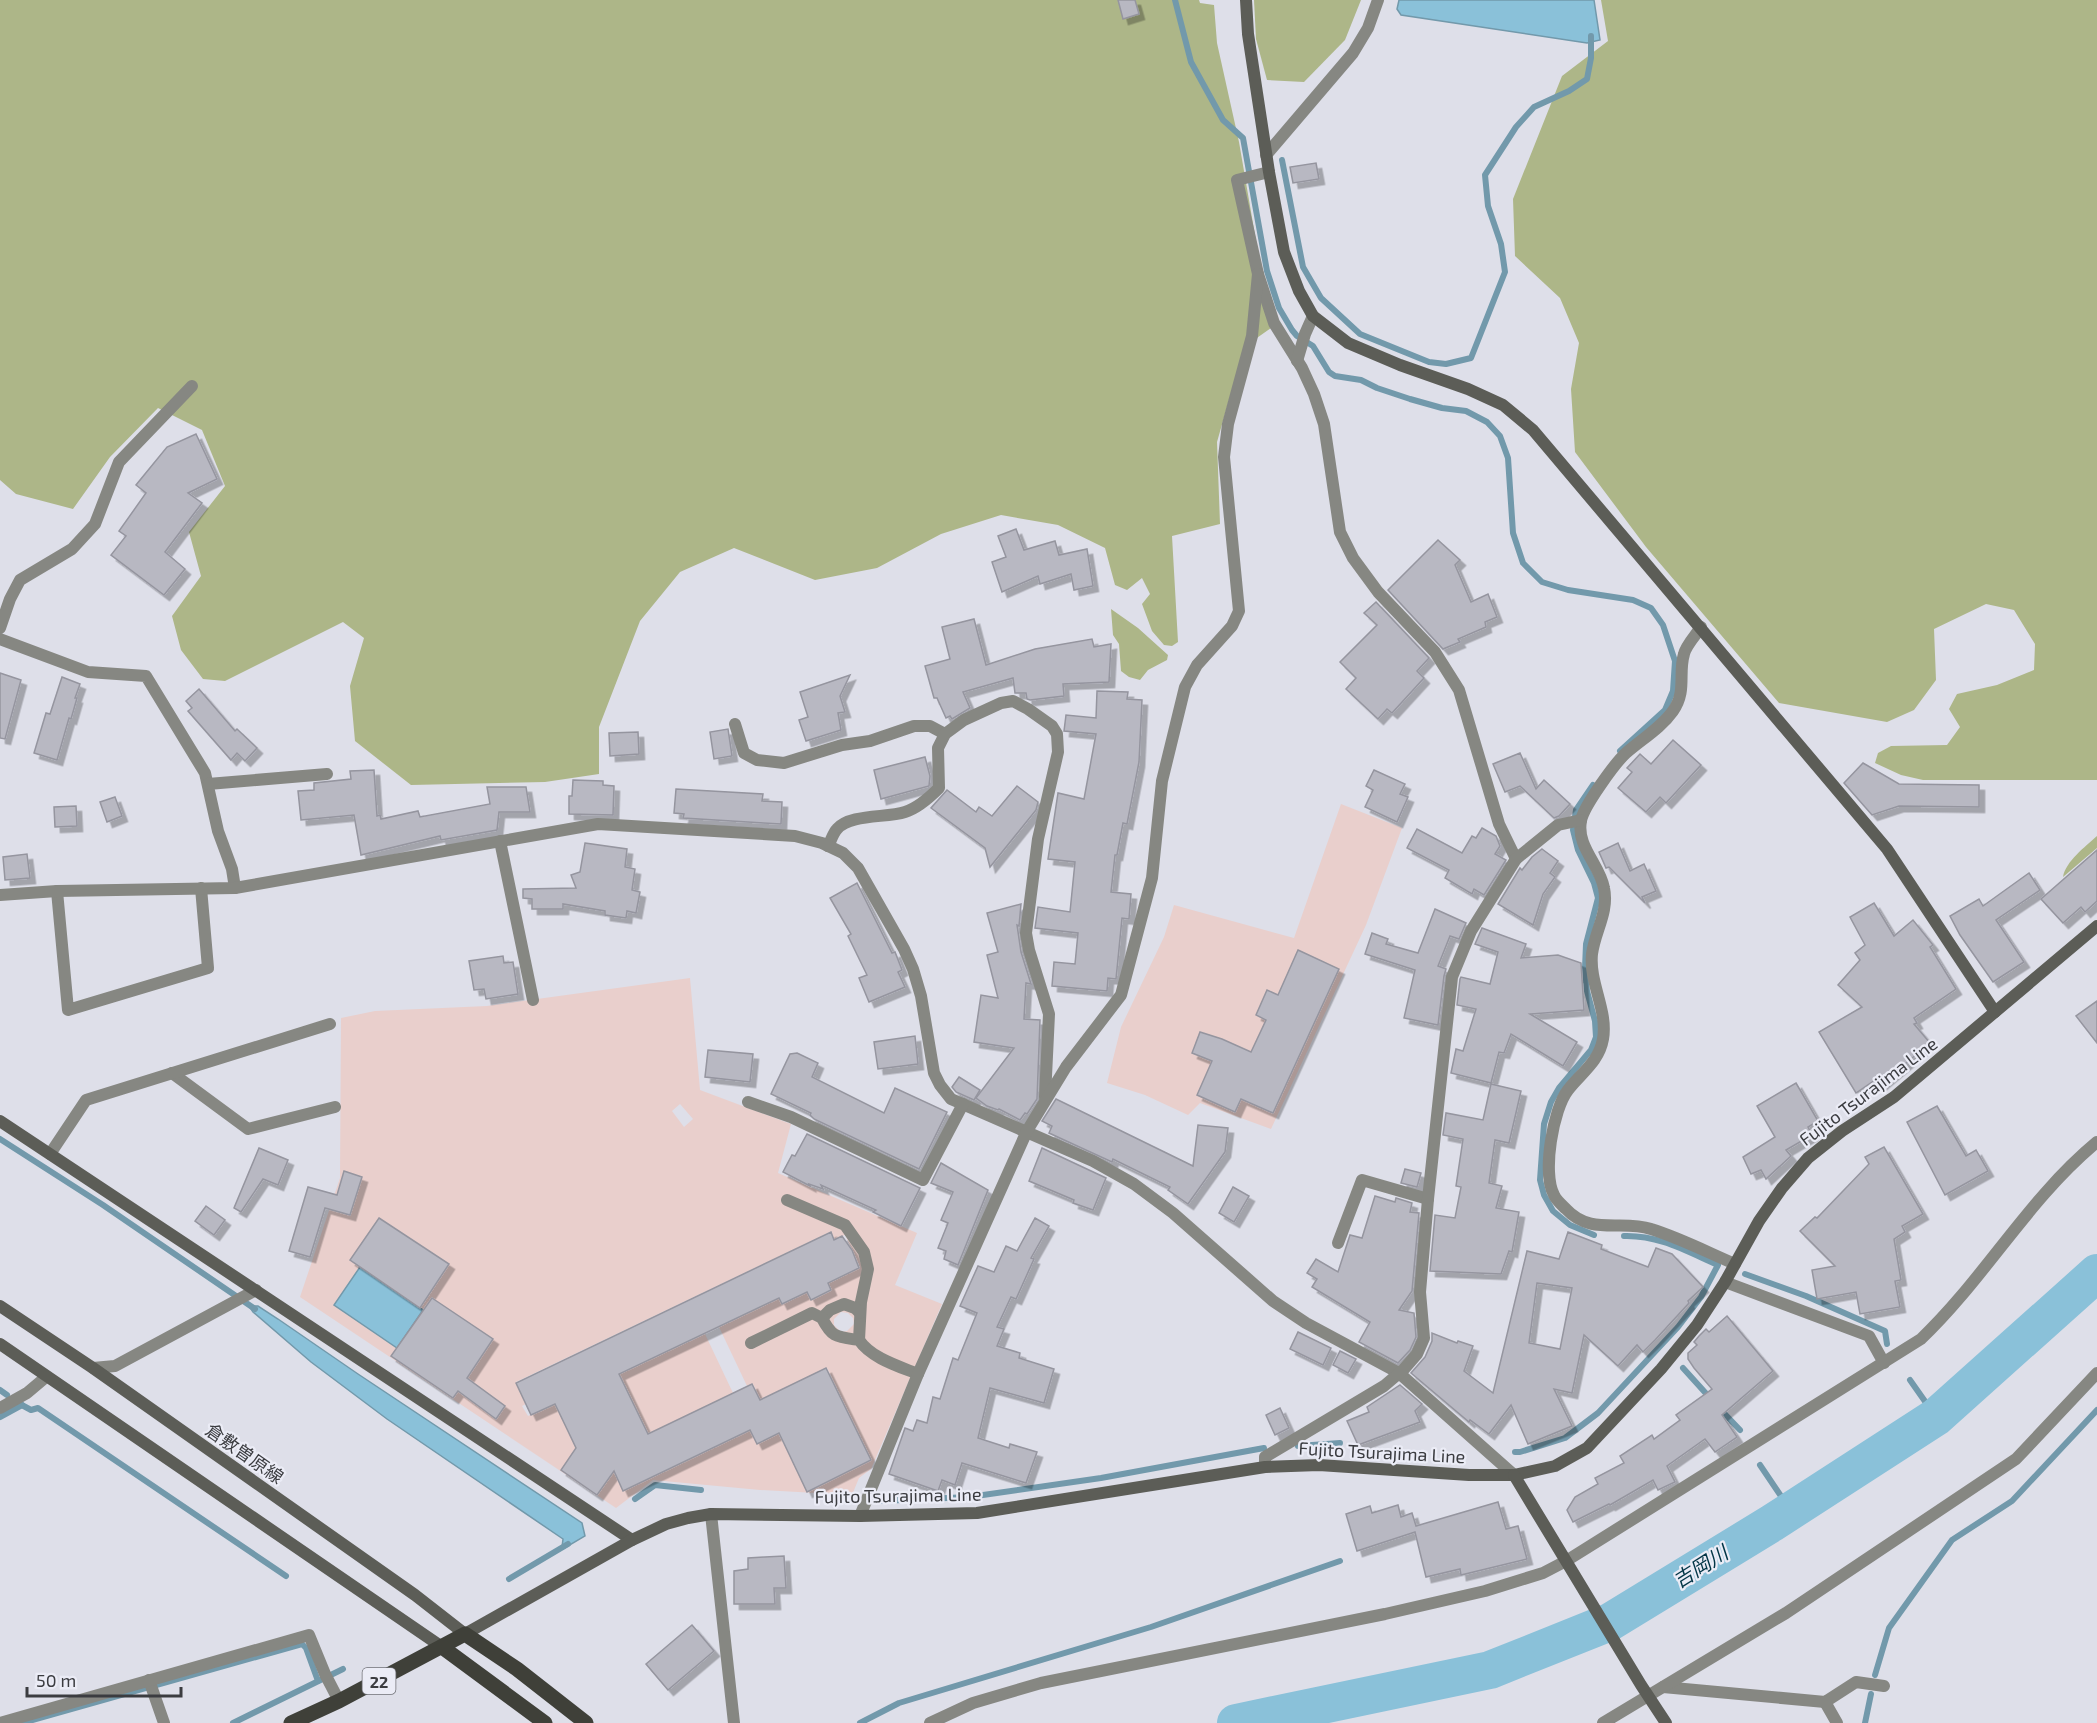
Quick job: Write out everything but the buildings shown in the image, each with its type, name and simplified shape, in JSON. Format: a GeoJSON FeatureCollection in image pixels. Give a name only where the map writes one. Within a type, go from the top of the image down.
{"type":"FeatureCollection","features":[{"type":"Feature","properties":{"kind":"main road","name":"22"},"geometry":{"type":"LineString","coordinates":[[291,1723],[339,1701],[465,1634]]}},
{"type":"Feature","properties":{"kind":"main road"},"geometry":{"type":"LineString","coordinates":[[465,1634],[517,1669],[586,1723]]}},
{"type":"Feature","properties":{"kind":"main road"},"geometry":{"type":"LineString","coordinates":[[442,1647],[545,1723]]}},
{"type":"Feature","properties":{"kind":"street"},"geometry":{"type":"LineString","coordinates":[[1246,0],[1248,34],[1266,155]]}},
{"type":"Feature","properties":{"kind":"street"},"geometry":{"type":"LineString","coordinates":[[1378,0],[1368,28],[1353,53],[1266,155],[1256,175],[1299,291],[1313,316],[1348,343],[1400,365],[1468,388],[1503,405],[1533,430],[1887,849],[1995,1012]]}},
{"type":"Feature","properties":{"kind":"street"},"geometry":{"type":"LineString","coordinates":[[1256,175],[1238,180],[1258,274],[1274,323],[1297,360],[1314,394],[1324,424],[1340,532],[1359,567],[1378,592],[1435,652],[1459,690],[1499,824],[1516,859]]}},
{"type":"Feature","properties":{"kind":"street"},"geometry":{"type":"LineString","coordinates":[[860,1516],[918,1374],[1027,1131],[1066,1067],[1121,995],[1152,878],[1162,781],[1185,687],[1197,665],[1232,626],[1239,611],[1224,457],[1227,424],[1252,336],[1258,274]]}},
{"type":"Feature","properties":{"kind":"street"},"geometry":{"type":"LineString","coordinates":[[1297,360],[1313,316]]}},
{"type":"Feature","properties":{"kind":"street"},"geometry":{"type":"LineString","coordinates":[[0,628],[10,599],[20,580],[72,549],[95,524],[119,462],[192,386]]}},
{"type":"Feature","properties":{"kind":"street"},"geometry":{"type":"LineString","coordinates":[[1265,1467],[1265,1457],[1384,1386],[1417,1354],[1424,1338],[1420,1292],[1452,977],[1471,931],[1516,859],[1549,831],[1575,821],[1624,755],[1665,721],[1675,708],[1682,691],[1684,653],[1701,627]]}},
{"type":"Feature","properties":{"kind":"street"},"geometry":{"type":"LineString","coordinates":[[0,639],[88,672],[146,676],[205,773],[218,831],[232,869],[235,888]]}},
{"type":"Feature","properties":{"kind":"street"},"geometry":{"type":"LineString","coordinates":[[828,846],[837,829],[848,821],[904,812],[931,797],[939,788],[938,748],[945,734],[964,720],[1001,703],[1013,701],[1052,726],[1057,734],[1058,752],[1038,839],[1026,933],[1048,1014],[1045,1101]]}},
{"type":"Feature","properties":{"kind":"street"},"geometry":{"type":"LineString","coordinates":[[735,724],[744,753],[757,760],[784,763],[843,745],[870,741],[914,726],[930,726],[945,734]]}},
{"type":"Feature","properties":{"kind":"street"},"geometry":{"type":"LineString","coordinates":[[208,784],[327,774]]}},
{"type":"Feature","properties":{"kind":"street"},"geometry":{"type":"LineString","coordinates":[[1575,821],[1604,885],[1606,901],[1592,953],[1593,978],[1604,1021],[1603,1040],[1597,1057],[1567,1091],[1556,1113],[1551,1141],[1550,1181],[1554,1196],[1569,1212],[1583,1222],[1648,1227],[1735,1264]]}},
{"type":"Feature","properties":{"kind":"street"},"geometry":{"type":"LineString","coordinates":[[0,895],[57,891],[235,888],[598,824],[795,836],[828,846],[843,854],[858,868],[904,949],[921,996],[934,1073],[951,1099],[1093,1161],[1134,1184],[1173,1213],[1273,1301],[1306,1323],[1399,1373],[1514,1475],[1666,1723]]}},
{"type":"Feature","properties":{"kind":"street"},"geometry":{"type":"LineString","coordinates":[[500,841],[533,1000]]}},
{"type":"Feature","properties":{"kind":"street"},"geometry":{"type":"LineString","coordinates":[[57,891],[68,1010],[208,968],[201,888]]}},
{"type":"Feature","properties":{"kind":"street","name":"Fujito Tsurajima Line"},"geometry":{"type":"LineString","coordinates":[[465,1634],[632,1540],[666,1524],[711,1514],[860,1516],[977,1513],[1265,1467],[1319,1465],[1469,1475],[1514,1475],[1555,1466],[1587,1448],[1683,1343],[1725,1282],[1759,1221],[1782,1188],[1808,1158],[1842,1131],[1894,1097],[2097,926]]}},
{"type":"Feature","properties":{"kind":"street"},"geometry":{"type":"LineString","coordinates":[[50,1154],[86,1100],[330,1024]]}},
{"type":"Feature","properties":{"kind":"street"},"geometry":{"type":"LineString","coordinates":[[172,1073],[248,1129],[335,1107]]}},
{"type":"Feature","properties":{"kind":"street"},"geometry":{"type":"LineString","coordinates":[[748,1102],[791,1116],[923,1180],[963,1104]]}},
{"type":"Feature","properties":{"kind":"street"},"geometry":{"type":"LineString","coordinates":[[0,1121],[50,1154],[246,1295],[632,1540]]}},
{"type":"Feature","properties":{"kind":"street"},"geometry":{"type":"LineString","coordinates":[[930,1723],[973,1703],[1041,1683],[1385,1614],[1485,1591],[1568,1565],[1921,1340],[1936,1325],[2032,1207],[2076,1159],[2097,1142]]}},
{"type":"Feature","properties":{"kind":"street"},"geometry":{"type":"LineString","coordinates":[[1338,1243],[1362,1180],[1428,1199]]}},
{"type":"Feature","properties":{"kind":"street"},"geometry":{"type":"LineString","coordinates":[[787,1200],[845,1225],[864,1252],[868,1269],[860,1313],[859,1340]]}},
{"type":"Feature","properties":{"kind":"street"},"geometry":{"type":"LineString","coordinates":[[1725,1282],[1869,1336],[1884,1363]]}},
{"type":"Feature","properties":{"kind":"street"},"geometry":{"type":"LineString","coordinates":[[93,1368],[115,1366],[246,1295]]}},
{"type":"Feature","properties":{"kind":"street"},"geometry":{"type":"LineString","coordinates":[[822,1318],[830,1310],[844,1304],[855,1308],[860,1313]]}},
{"type":"Feature","properties":{"kind":"street","name":"倉敷曽原線"},"geometry":{"type":"LineString","coordinates":[[0,1306],[93,1368],[415,1595],[465,1634]]}},
{"type":"Feature","properties":{"kind":"street"},"geometry":{"type":"LineString","coordinates":[[751,1342],[812,1313],[822,1318],[828,1331],[840,1337],[859,1340],[873,1354],[918,1374]]}},
{"type":"Feature","properties":{"kind":"street"},"geometry":{"type":"LineString","coordinates":[[0,1344],[442,1647]]}},
{"type":"Feature","properties":{"kind":"street"},"geometry":{"type":"LineString","coordinates":[[1663,1687],[1786,1613],[2016,1459],[2097,1373]]}},
{"type":"Feature","properties":{"kind":"street"},"geometry":{"type":"LineString","coordinates":[[0,1408],[27,1394],[46,1377]]}},
{"type":"Feature","properties":{"kind":"street"},"geometry":{"type":"LineString","coordinates":[[711,1514],[734,1723]]}},
{"type":"Feature","properties":{"kind":"street"},"geometry":{"type":"LineString","coordinates":[[0,1723],[151,1685],[309,1635],[339,1701]]}},
{"type":"Feature","properties":{"kind":"street"},"geometry":{"type":"LineString","coordinates":[[1603,1723],[1644,1690],[1663,1687],[1825,1701],[1856,1682],[1884,1686]]}},
{"type":"Feature","properties":{"kind":"street"},"geometry":{"type":"LineString","coordinates":[[151,1685],[164,1723]]}},
{"type":"Feature","properties":{"kind":"street"},"geometry":{"type":"LineString","coordinates":[[1825,1701],[1837,1723]]}},
{"type":"Feature","properties":{"kind":"shaded area"},"geometry":{"type":"Polygon","coordinates":[[[1341,804],[1402,828],[1366,925],[1271,1129],[1200,1103],[1188,1115],[1145,1095],[1107,1083],[1121,1027],[1164,937],[1174,905],[1294,938],[1341,804]]]}},
{"type":"Feature","properties":{"kind":"shaded area"},"geometry":{"type":"Polygon","coordinates":[[[690,978],[700,1090],[791,1124],[778,1173],[917,1233],[895,1285],[942,1304],[871,1469],[859,1478],[852,1495],[760,1490],[653,1480],[616,1508],[300,1297],[340,1178],[341,1018],[375,1011],[487,1006],[690,978]],[[680,1104],[672,1111],[684,1127],[693,1119],[680,1104]],[[344,1171],[332,1209],[350,1215],[362,1177],[344,1171]],[[379,1218],[360,1246],[449,1264],[379,1218]],[[830,1232],[516,1382],[526,1404],[522,1406],[528,1416],[605,1380],[559,1412],[579,1454],[613,1471],[623,1491],[772,1420],[807,1491],[871,1460],[827,1368],[760,1400],[753,1384],[747,1386],[719,1327],[779,1298],[807,1292],[812,1300],[831,1291],[828,1283],[860,1267],[845,1235],[834,1240],[830,1232]],[[841,1312],[834,1319],[834,1325],[841,1332],[847,1331],[854,1324],[853,1318],[848,1313],[841,1312]]]}},
{"type":"Feature","properties":{"kind":"shaded area"},"geometry":{"type":"Polygon","coordinates":[[[705,1334],[733,1393],[648,1434],[619,1374],[705,1334]]]}},
{"type":"Feature","properties":{"kind":"green space"},"geometry":{"type":"Polygon","coordinates":[[[0,0],[1199,0],[1200,3],[1214,5],[1217,43],[1239,142],[1271,328],[1244,347],[1217,442],[1220,524],[1172,536],[1178,642],[1172,646],[1164,645],[1152,631],[1142,604],[1150,594],[1142,578],[1127,590],[1115,585],[1105,548],[1058,525],[1001,515],[941,534],[877,568],[815,580],[734,548],[680,572],[640,621],[599,727],[599,774],[545,782],[411,785],[355,741],[350,686],[364,638],[343,622],[225,681],[203,679],[181,650],[172,616],[201,576],[189,532],[225,486],[202,430],[158,408],[110,457],[73,509],[16,494],[0,480],[0,0]]]}},
{"type":"Feature","properties":{"kind":"green space"},"geometry":{"type":"Polygon","coordinates":[[[1254,0],[1361,0],[1345,40],[1304,82],[1267,80],[1256,39],[1254,0]]]}},
{"type":"Feature","properties":{"kind":"green space"},"geometry":{"type":"Polygon","coordinates":[[[1601,0],[2097,0],[2097,780],[1923,780],[1901,775],[1875,763],[1878,753],[1891,746],[1947,745],[1960,727],[1949,709],[1957,694],[1997,685],[2034,670],[2035,644],[2014,610],[1986,604],[1934,629],[1936,680],[1914,710],[1887,722],[1779,703],[1646,547],[1575,452],[1571,389],[1579,343],[1560,298],[1515,256],[1513,199],[1562,76],[1608,41],[1601,0]]]}},
{"type":"Feature","properties":{"kind":"green space"},"geometry":{"type":"Polygon","coordinates":[[[1111,609],[1138,628],[1168,655],[1167,660],[1148,670],[1140,680],[1129,677],[1121,671],[1119,644],[1113,635],[1111,609]]]}},
{"type":"Feature","properties":{"kind":"green space"},"geometry":{"type":"Polygon","coordinates":[[[2097,836],[2097,848],[2063,877],[2072,860],[2097,836]]]}},
{"type":"Feature","properties":{"kind":"water"},"geometry":{"type":"Polygon","coordinates":[[[1399,0],[1594,0],[1600,40],[1587,43],[1401,15],[1397,9],[1399,0]]]}},
{"type":"Feature","properties":{"kind":"water"},"geometry":{"type":"Polygon","coordinates":[[[360,1267],[423,1310],[397,1348],[334,1305],[360,1267]]]}},
{"type":"Feature","properties":{"kind":"water"},"geometry":{"type":"Polygon","coordinates":[[[249,1306],[258,1306],[278,1319],[582,1523],[585,1536],[563,1549],[563,1539],[387,1419],[311,1362],[249,1306]]]}},
{"type":"Feature","properties":{"kind":"waterway"},"geometry":{"type":"LineString","coordinates":[[1175,0],[1191,62],[1223,120],[1243,138],[1267,271],[1279,308],[1292,330],[1313,346],[1329,372],[1335,376],[1361,380],[1377,388],[1442,408],[1466,411],[1487,422],[1500,436],[1508,458],[1513,533],[1523,563],[1542,582],[1568,590],[1633,600],[1651,608],[1663,625],[1675,661],[1673,691],[1665,710],[1620,751]]}},
{"type":"Feature","properties":{"kind":"waterway"},"geometry":{"type":"LineString","coordinates":[[1282,160],[1303,267],[1321,298],[1360,334],[1429,362],[1446,364],[1471,358],[1505,272],[1501,244],[1488,206],[1485,175],[1516,127],[1534,107],[1569,91],[1587,79],[1591,58],[1591,36]]}},
{"type":"Feature","properties":{"kind":"waterway"},"geometry":{"type":"LineString","coordinates":[[1593,785],[1576,810],[1573,830],[1578,850],[1594,883],[1598,898],[1586,944],[1585,968],[1596,1037],[1591,1050],[1559,1088],[1551,1102],[1544,1124],[1540,1180],[1544,1195],[1553,1211],[1570,1225],[1594,1235]]}},
{"type":"Feature","properties":{"kind":"waterway"},"geometry":{"type":"LineString","coordinates":[[0,1139],[103,1205],[255,1309]]}},
{"type":"Feature","properties":{"kind":"waterway"},"geometry":{"type":"LineString","coordinates":[[1515,1452],[1565,1438],[1598,1413],[1678,1327],[1701,1297],[1718,1265],[1661,1241],[1624,1236]]}},
{"type":"Feature","properties":{"kind":"waterway","name":"吉岡川"},"geometry":{"type":"LineString","coordinates":[[1236,1723],[1490,1670],[1610,1622],[1772,1523],[1936,1417],[2097,1273]]}},
{"type":"Feature","properties":{"kind":"waterway"},"geometry":{"type":"LineString","coordinates":[[1745,1274],[1806,1296],[1885,1331],[1887,1344]]}},
{"type":"Feature","properties":{"kind":"waterway"},"geometry":{"type":"LineString","coordinates":[[1683,1368],[1711,1399]]}},
{"type":"Feature","properties":{"kind":"waterway"},"geometry":{"type":"LineString","coordinates":[[1910,1380],[1936,1417]]}},
{"type":"Feature","properties":{"kind":"waterway"},"geometry":{"type":"LineString","coordinates":[[0,1390],[7,1395]]}},
{"type":"Feature","properties":{"kind":"waterway"},"geometry":{"type":"LineString","coordinates":[[20,1404],[31,1410],[38,1408],[286,1576]]}},
{"type":"Feature","properties":{"kind":"waterway"},"geometry":{"type":"LineString","coordinates":[[0,1417],[22,1405]]}},
{"type":"Feature","properties":{"kind":"waterway"},"geometry":{"type":"LineString","coordinates":[[1720,1409],[1740,1430]]}},
{"type":"Feature","properties":{"kind":"waterway"},"geometry":{"type":"LineString","coordinates":[[1875,1675],[1889,1628],[1952,1540],[2012,1501],[2097,1410]]}},
{"type":"Feature","properties":{"kind":"waterway"},"geometry":{"type":"LineString","coordinates":[[1298,1446],[1340,1443]]}},
{"type":"Feature","properties":{"kind":"waterway"},"geometry":{"type":"LineString","coordinates":[[881,1501],[969,1497],[1101,1478],[1264,1448]]}},
{"type":"Feature","properties":{"kind":"waterway"},"geometry":{"type":"LineString","coordinates":[[1760,1465],[1791,1511]]}},
{"type":"Feature","properties":{"kind":"waterway"},"geometry":{"type":"LineString","coordinates":[[635,1499],[655,1485],[701,1490]]}},
{"type":"Feature","properties":{"kind":"waterway"},"geometry":{"type":"LineString","coordinates":[[509,1579],[568,1544]]}},
{"type":"Feature","properties":{"kind":"waterway"},"geometry":{"type":"LineString","coordinates":[[860,1723],[899,1703],[1151,1627],[1340,1561]]}},
{"type":"Feature","properties":{"kind":"waterway"},"geometry":{"type":"LineString","coordinates":[[22,1723],[302,1644],[306,1648],[318,1681]]}},
{"type":"Feature","properties":{"kind":"waterway"},"geometry":{"type":"LineString","coordinates":[[233,1723],[343,1669]]}},
{"type":"Feature","properties":{"kind":"waterway"},"geometry":{"type":"LineString","coordinates":[[1865,1723],[1871,1694]]}}]}
